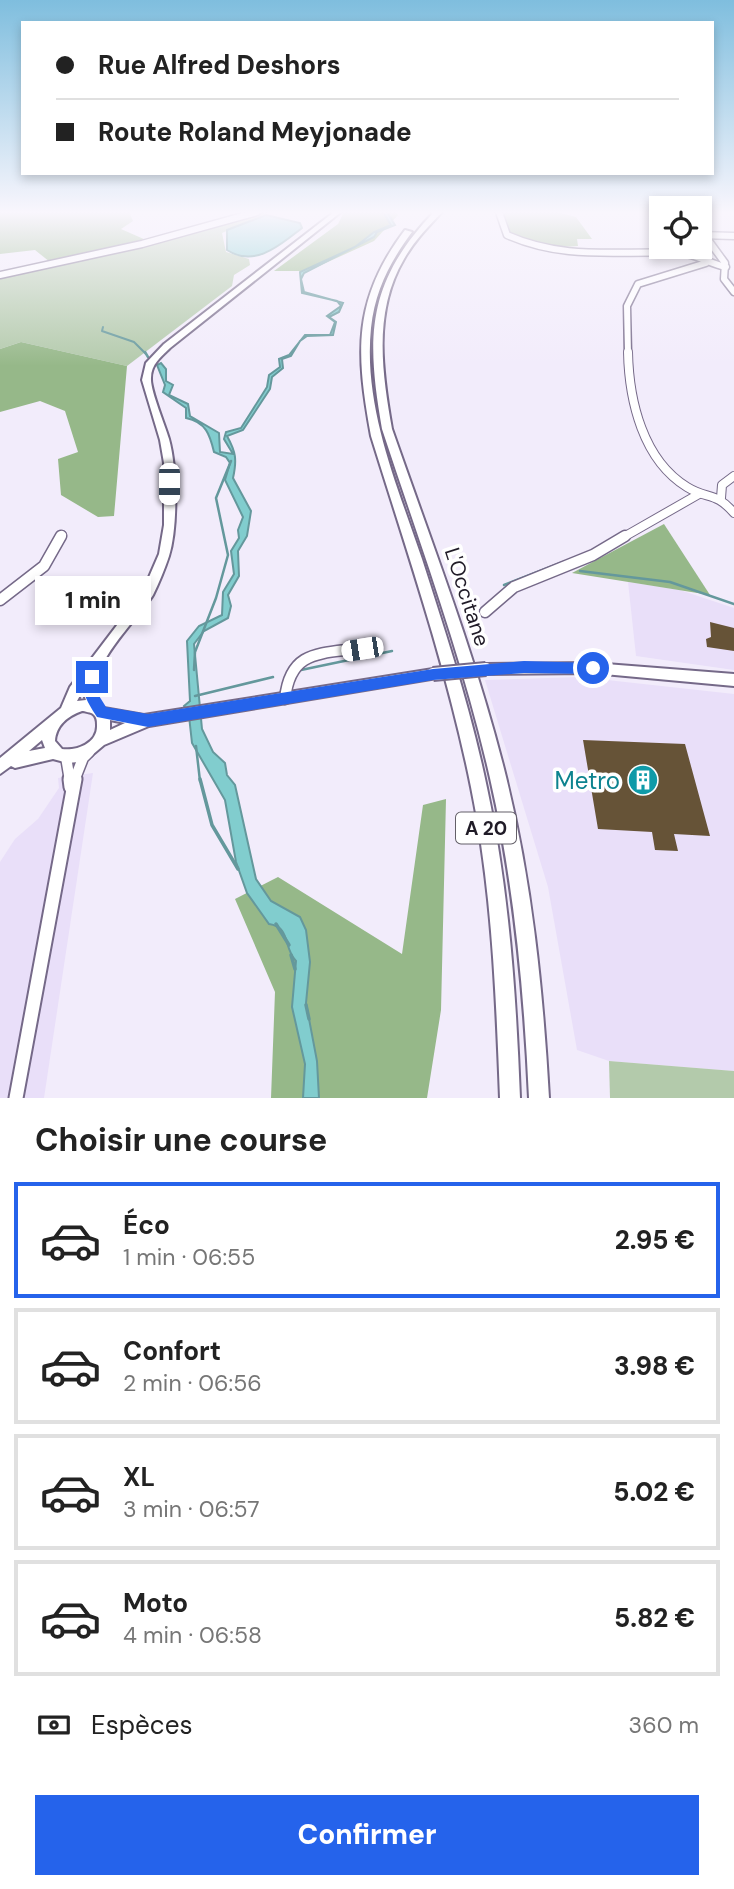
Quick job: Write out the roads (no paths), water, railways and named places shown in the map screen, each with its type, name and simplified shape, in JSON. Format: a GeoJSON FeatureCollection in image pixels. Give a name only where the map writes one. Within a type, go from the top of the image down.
{"type":"FeatureCollection","features":[{"type":"Feature","properties":{"kind":"highway","name":"L'Occitane"},"geometry":{"type":"LineString","coordinates":[[386,263],[373,293],[366,330],[366,386],[376,436],[466,730],[488,838],[505,964],[510,1098]]}},
{"type":"Feature","properties":{"kind":"highway","name":"L'Occitane"},"geometry":{"type":"LineString","coordinates":[[399,263],[382,299],[376,355],[378,385],[387,429],[487,732],[511,836],[530,970],[539,1098]]}},
{"type":"Feature","properties":{"kind":"main road"},"geometry":{"type":"LineString","coordinates":[[67,710],[74,691],[148,593],[164,554],[169,525],[169,463],[165,440],[146,380],[149,365],[167,346],[273,263]]}},
{"type":"Feature","properties":{"kind":"main road"},"geometry":{"type":"LineString","coordinates":[[95,665],[89,692],[105,725],[98,743]]}},
{"type":"Feature","properties":{"kind":"main road"},"geometry":{"type":"LineString","coordinates":[[1,766],[60,754],[81,755],[98,743],[148,720],[433,674],[486,669],[593,668],[734,680]]}},
{"type":"Feature","properties":{"kind":"main road"},"geometry":{"type":"LineString","coordinates":[[1,766],[67,710],[82,705],[148,720]]}},
{"type":"Feature","properties":{"kind":"main road"},"geometry":{"type":"LineString","coordinates":[[53,723],[48,739],[60,754]]}},
{"type":"Feature","properties":{"kind":"street"},"geometry":{"type":"LineString","coordinates":[[0,275],[54,263]]}},
{"type":"Feature","properties":{"kind":"street"},"geometry":{"type":"LineString","coordinates":[[705,263],[638,284],[626,306],[630,383],[643,435],[659,460],[699,494],[721,498],[734,513]]}},
{"type":"Feature","properties":{"kind":"street"},"geometry":{"type":"LineString","coordinates":[[707,263],[726,267]]}},
{"type":"Feature","properties":{"kind":"street"},"geometry":{"type":"LineString","coordinates":[[723,263],[726,267],[724,279],[734,292]]}},
{"type":"Feature","properties":{"kind":"street"},"geometry":{"type":"LineString","coordinates":[[721,498],[722,485],[734,476]]}},
{"type":"Feature","properties":{"kind":"street"},"geometry":{"type":"LineString","coordinates":[[485,612],[514,587],[593,555],[699,494]]}},
{"type":"Feature","properties":{"kind":"street"},"geometry":{"type":"LineString","coordinates":[[0,600],[44,566],[62,535]]}},
{"type":"Feature","properties":{"kind":"street"},"geometry":{"type":"LineString","coordinates":[[285,699],[287,674],[296,662],[308,657],[362,649]]}},
{"type":"Feature","properties":{"kind":"street"},"geometry":{"type":"LineString","coordinates":[[16,1098],[71,789],[83,758],[98,743]]}},
{"type":"Feature","properties":{"kind":"street"},"geometry":{"type":"LineString","coordinates":[[60,754],[71,789]]}},
{"type":"Feature","properties":{"kind":"waterway"},"geometry":{"type":"LineString","coordinates":[[103,327],[102,331],[134,342],[146,354]]}},
{"type":"Feature","properties":{"kind":"waterway"},"geometry":{"type":"LineString","coordinates":[[145,352],[148,357]]}},
{"type":"Feature","properties":{"kind":"waterway"},"geometry":{"type":"LineString","coordinates":[[194,670],[195,652],[216,598],[228,555],[216,498],[231,461]]}},
{"type":"Feature","properties":{"kind":"waterway"},"geometry":{"type":"LineString","coordinates":[[504,585],[563,562]]}},
{"type":"Feature","properties":{"kind":"waterway"},"geometry":{"type":"LineString","coordinates":[[580,571],[670,582],[734,604]]}},
{"type":"Feature","properties":{"kind":"waterway"},"geometry":{"type":"LineString","coordinates":[[301,670],[392,651]]}},
{"type":"Feature","properties":{"kind":"waterway"},"geometry":{"type":"LineString","coordinates":[[195,696],[273,677]]}},
{"type":"Feature","properties":{"kind":"waterway"},"geometry":{"type":"LineString","coordinates":[[196,746],[200,781]]}},
{"type":"Feature","properties":{"kind":"waterway"},"geometry":{"type":"LineString","coordinates":[[200,779],[212,825],[238,869]]}},
{"type":"Feature","properties":{"kind":"waterway"},"geometry":{"type":"LineString","coordinates":[[276,924],[289,945]]}},
{"type":"Feature","properties":{"kind":"waterway"},"geometry":{"type":"LineString","coordinates":[[291,955],[295,969]]}},
{"type":"Feature","properties":{"kind":"waterway"},"geometry":{"type":"LineString","coordinates":[[306,1005],[309,1019]]}},
{"type":"Feature","properties":{"kind":"place","name":"Metro"},"geometry":{"type":"Point","coordinates":[643,780]}}]}
